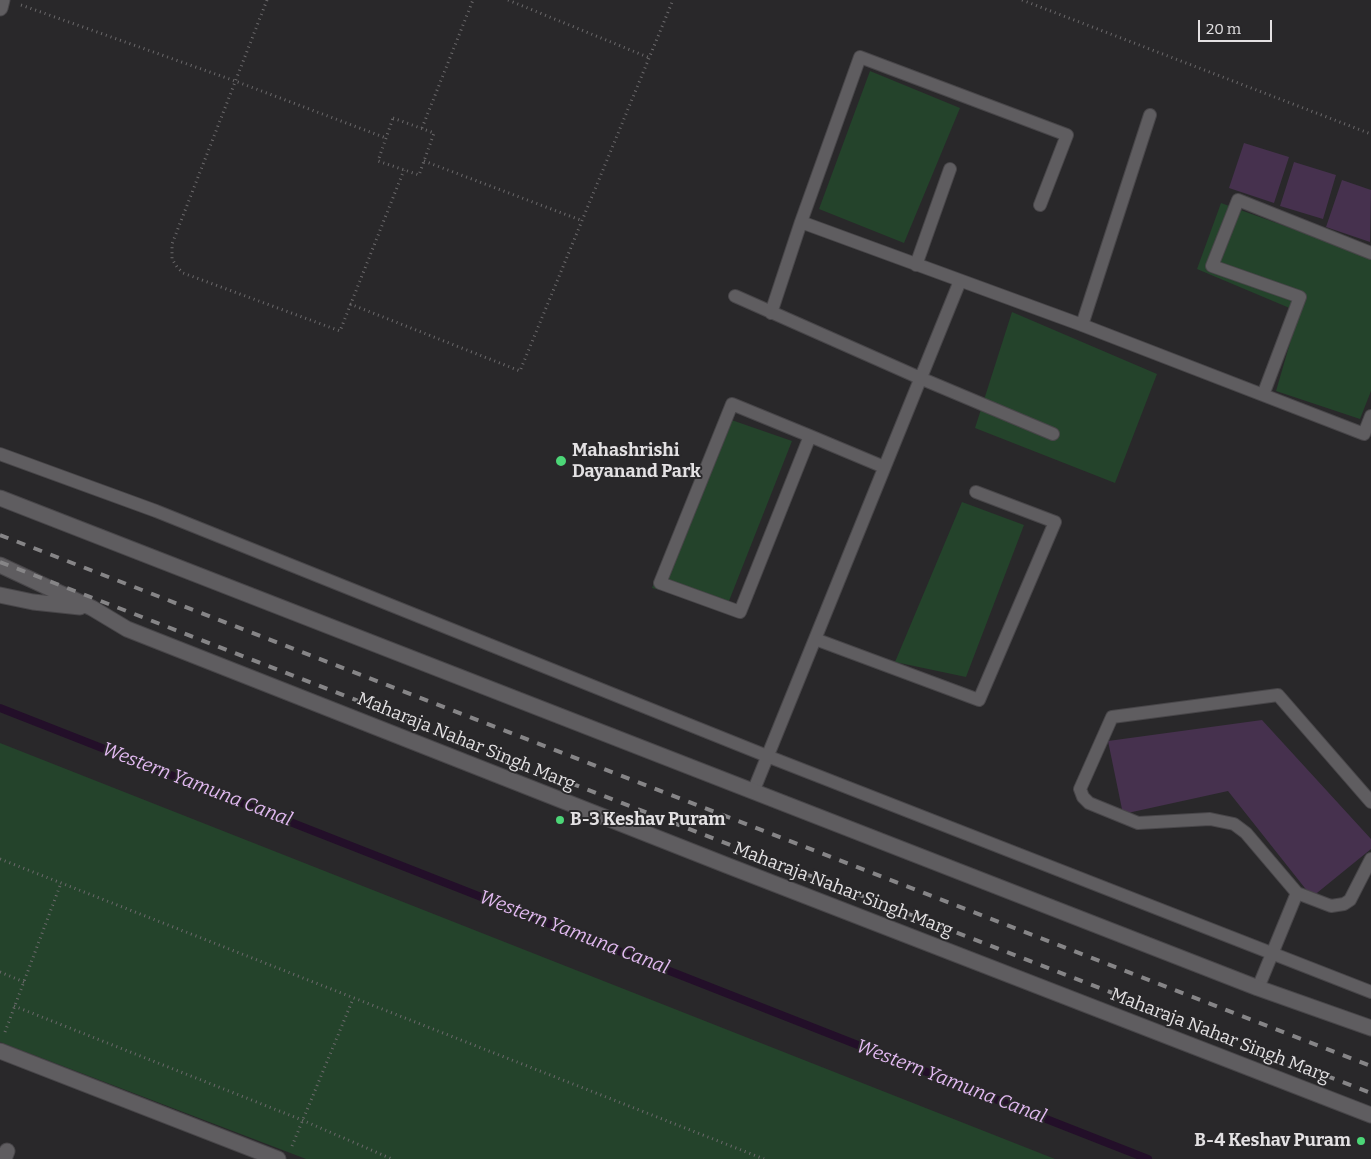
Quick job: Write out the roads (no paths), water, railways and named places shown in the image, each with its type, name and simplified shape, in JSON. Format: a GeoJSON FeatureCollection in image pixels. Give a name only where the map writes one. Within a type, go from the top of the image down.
{"type":"FeatureCollection","features":[{"type":"Feature","properties":{"kind":"main road"},"geometry":{"type":"LineString","coordinates":[[0,8],[9,2]]}},
{"type":"Feature","properties":{"kind":"main road"},"geometry":{"type":"LineString","coordinates":[[0,498],[1258,988],[1371,1028]]}},
{"type":"Feature","properties":{"kind":"main road","name":"Maharaja Nahar Singh Marg"},"geometry":{"type":"LineString","coordinates":[[0,565],[92,608],[127,629],[1371,1115]]}},
{"type":"Feature","properties":{"kind":"main road"},"geometry":{"type":"LineString","coordinates":[[0,595],[33,602],[92,608]]}},
{"type":"Feature","properties":{"kind":"main road"},"geometry":{"type":"LineString","coordinates":[[1,1044],[284,1155]]}},
{"type":"Feature","properties":{"kind":"lane"},"geometry":{"type":"LineString","coordinates":[[771,313],[801,222],[860,57],[1067,135],[1040,205]]}},
{"type":"Feature","properties":{"kind":"lane"},"geometry":{"type":"LineString","coordinates":[[1082,325],[1150,115]]}},
{"type":"Feature","properties":{"kind":"lane"},"geometry":{"type":"LineString","coordinates":[[916,265],[950,169]]}},
{"type":"Feature","properties":{"kind":"lane"},"geometry":{"type":"LineString","coordinates":[[1263,395],[1300,297],[1212,266],[1238,200],[1371,253]]}},
{"type":"Feature","properties":{"kind":"lane"},"geometry":{"type":"LineString","coordinates":[[801,222],[1082,325],[1364,434],[1371,416]]}},
{"type":"Feature","properties":{"kind":"lane"},"geometry":{"type":"LineString","coordinates":[[753,792],[960,281]]}},
{"type":"Feature","properties":{"kind":"lane"},"geometry":{"type":"LineString","coordinates":[[735,296],[920,378],[1053,434]]}},
{"type":"Feature","properties":{"kind":"lane"},"geometry":{"type":"LineString","coordinates":[[810,436],[740,612],[660,583],[732,404],[810,436],[884,468]]}},
{"type":"Feature","properties":{"kind":"lane"},"geometry":{"type":"LineString","coordinates":[[0,454],[166,515],[767,756],[1371,992]]}},
{"type":"Feature","properties":{"kind":"lane"},"geometry":{"type":"LineString","coordinates":[[815,638],[979,700],[1055,522],[976,492]]}},
{"type":"Feature","properties":{"kind":"lane"},"geometry":{"type":"LineString","coordinates":[[1371,802],[1278,695],[1112,717],[1080,789],[1083,798],[1089,803],[1138,823],[1210,818],[1234,824],[1246,832],[1297,893],[1331,906],[1344,904],[1350,900],[1371,859]]}},
{"type":"Feature","properties":{"kind":"lane"},"geometry":{"type":"LineString","coordinates":[[1258,988],[1297,893]]}},
{"type":"Feature","properties":{"kind":"waterway","name":"Western Yamuna Canal"},"geometry":{"type":"LineString","coordinates":[[0,708],[1148,1159]]}},
{"type":"Feature","properties":{"kind":"railway"},"geometry":{"type":"LineString","coordinates":[[0,535],[1371,1066]]}},
{"type":"Feature","properties":{"kind":"railway"},"geometry":{"type":"LineString","coordinates":[[0,562],[1371,1093]]}},
{"type":"Feature","properties":{"kind":"place","name":"Mahashrishi Dayanand Park"},"geometry":{"type":"Point","coordinates":[561,461]}},
{"type":"Feature","properties":{"kind":"place","name":"B-3 Keshav Puram"},"geometry":{"type":"Point","coordinates":[560,820]}},
{"type":"Feature","properties":{"kind":"place","name":"B-4 Keshav Puram"},"geometry":{"type":"Point","coordinates":[1361,1141]}}]}
